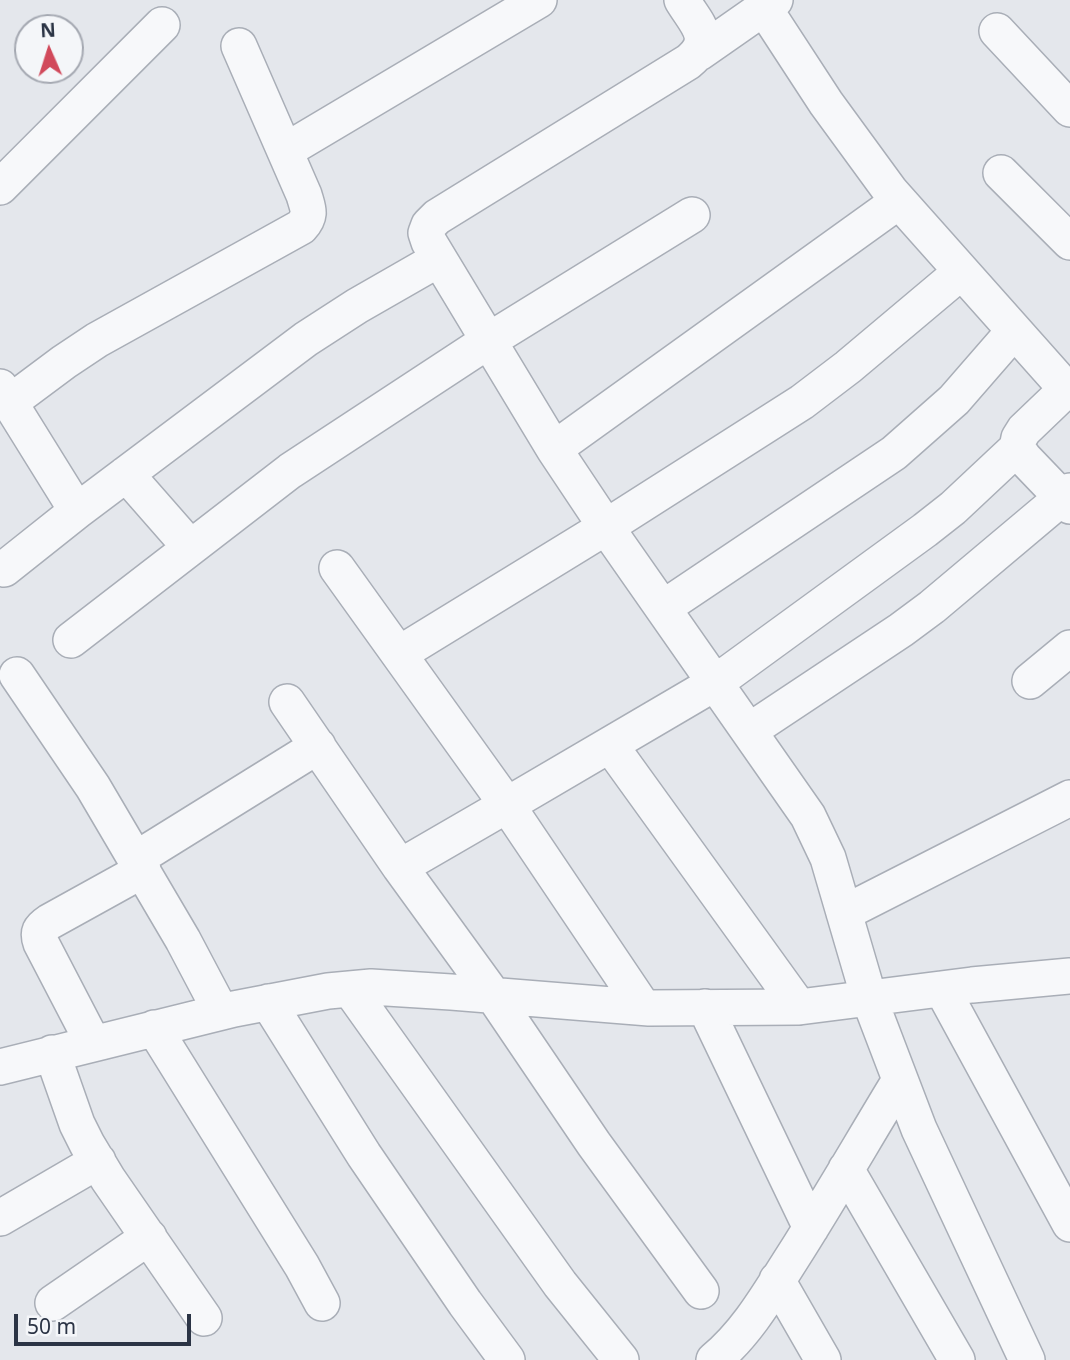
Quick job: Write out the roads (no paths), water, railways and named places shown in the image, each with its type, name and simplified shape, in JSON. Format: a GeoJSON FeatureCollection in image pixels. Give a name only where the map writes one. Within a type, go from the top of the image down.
{"type":"FeatureCollection","features":[{"type":"Feature","properties":{"kind":"street"},"geometry":{"type":"LineString","coordinates":[[285,151],[539,0]]}},
{"type":"Feature","properties":{"kind":"street"},"geometry":{"type":"LineString","coordinates":[[681,0],[703,33],[703,44],[699,53]]}},
{"type":"Feature","properties":{"kind":"street"},"geometry":{"type":"LineString","coordinates":[[400,867],[715,683],[953,508],[1017,448],[1024,430],[1069,389],[961,272],[866,159],[826,103],[769,4],[677,69],[436,218],[426,233],[554,449],[606,527],[663,608],[715,683],[749,732],[808,816],[828,858],[869,998],[919,1129],[1027,1360]]}},
{"type":"Feature","properties":{"kind":"street"},"geometry":{"type":"LineString","coordinates":[[0,187],[162,25]]}},
{"type":"Feature","properties":{"kind":"street"},"geometry":{"type":"LineString","coordinates":[[997,31],[1070,109]]}},
{"type":"Feature","properties":{"kind":"street"},"geometry":{"type":"LineString","coordinates":[[77,511],[5,395],[97,340],[300,227],[307,220],[308,208],[239,46]]}},
{"type":"Feature","properties":{"kind":"street"},"geometry":{"type":"LineString","coordinates":[[1002,173],[1070,242]]}},
{"type":"Feature","properties":{"kind":"street"},"geometry":{"type":"LineString","coordinates":[[554,449],[899,201]]}},
{"type":"Feature","properties":{"kind":"street"},"geometry":{"type":"LineString","coordinates":[[71,640],[290,471],[488,341],[692,215]]}},
{"type":"Feature","properties":{"kind":"street"},"geometry":{"type":"LineString","coordinates":[[4,569],[306,339],[439,259]]}},
{"type":"Feature","properties":{"kind":"street"},"geometry":{"type":"LineString","coordinates":[[399,654],[802,402],[961,272]]}},
{"type":"Feature","properties":{"kind":"street"},"geometry":{"type":"LineString","coordinates":[[663,608],[894,453],[954,400],[1014,331]]}},
{"type":"Feature","properties":{"kind":"street"},"geometry":{"type":"LineString","coordinates":[[749,732],[911,622],[1067,498],[1024,458],[1017,448]]}},
{"type":"Feature","properties":{"kind":"street"},"geometry":{"type":"LineString","coordinates":[[126,474],[190,547]]}},
{"type":"Feature","properties":{"kind":"street"},"geometry":{"type":"LineString","coordinates":[[337,568],[508,806],[643,1007]]}},
{"type":"Feature","properties":{"kind":"street"},"geometry":{"type":"LineString","coordinates":[[1030,681],[1070,648]]}},
{"type":"Feature","properties":{"kind":"street"},"geometry":{"type":"LineString","coordinates":[[17,675],[93,787],[183,940],[221,1012]]}},
{"type":"Feature","properties":{"kind":"street"},"geometry":{"type":"LineString","coordinates":[[288,702],[594,1144],[701,1291]]}},
{"type":"Feature","properties":{"kind":"street"},"geometry":{"type":"LineString","coordinates":[[610,745],[799,1007]]}},
{"type":"Feature","properties":{"kind":"street"},"geometry":{"type":"LineString","coordinates":[[93,1044],[38,935],[41,928],[318,746]]}},
{"type":"Feature","properties":{"kind":"street"},"geometry":{"type":"LineString","coordinates":[[844,913],[1068,806]]}},
{"type":"Feature","properties":{"kind":"street"},"geometry":{"type":"LineString","coordinates":[[0,1067],[221,1012],[328,991],[371,987],[643,1007],[799,1007],[1070,976]]}},
{"type":"Feature","properties":{"kind":"street"},"geometry":{"type":"LineString","coordinates":[[350,989],[552,1274],[621,1360]]}},
{"type":"Feature","properties":{"kind":"street"},"geometry":{"type":"LineString","coordinates":[[942,989],[1070,1224]]}},
{"type":"Feature","properties":{"kind":"street"},"geometry":{"type":"LineString","coordinates":[[268,1002],[364,1156],[507,1360]]}},
{"type":"Feature","properties":{"kind":"street"},"geometry":{"type":"LineString","coordinates":[[705,1007],[811,1228]]}},
{"type":"Feature","properties":{"kind":"street"},"geometry":{"type":"LineString","coordinates":[[154,1028],[323,1303]]}},
{"type":"Feature","properties":{"kind":"street"},"geometry":{"type":"LineString","coordinates":[[52,1054],[77,1124],[108,1179],[204,1318]]}},
{"type":"Feature","properties":{"kind":"street"},"geometry":{"type":"LineString","coordinates":[[714,1360],[740,1334],[778,1280],[900,1080]]}},
{"type":"Feature","properties":{"kind":"street"},"geometry":{"type":"LineString","coordinates":[[0,1218],[98,1161]]}},
{"type":"Feature","properties":{"kind":"street"},"geometry":{"type":"LineString","coordinates":[[846,1169],[957,1360]]}},
{"type":"Feature","properties":{"kind":"street"},"geometry":{"type":"LineString","coordinates":[[53,1303],[149,1237]]}},
{"type":"Feature","properties":{"kind":"street"},"geometry":{"type":"LineString","coordinates":[[778,1280],[823,1360]]}}]}
